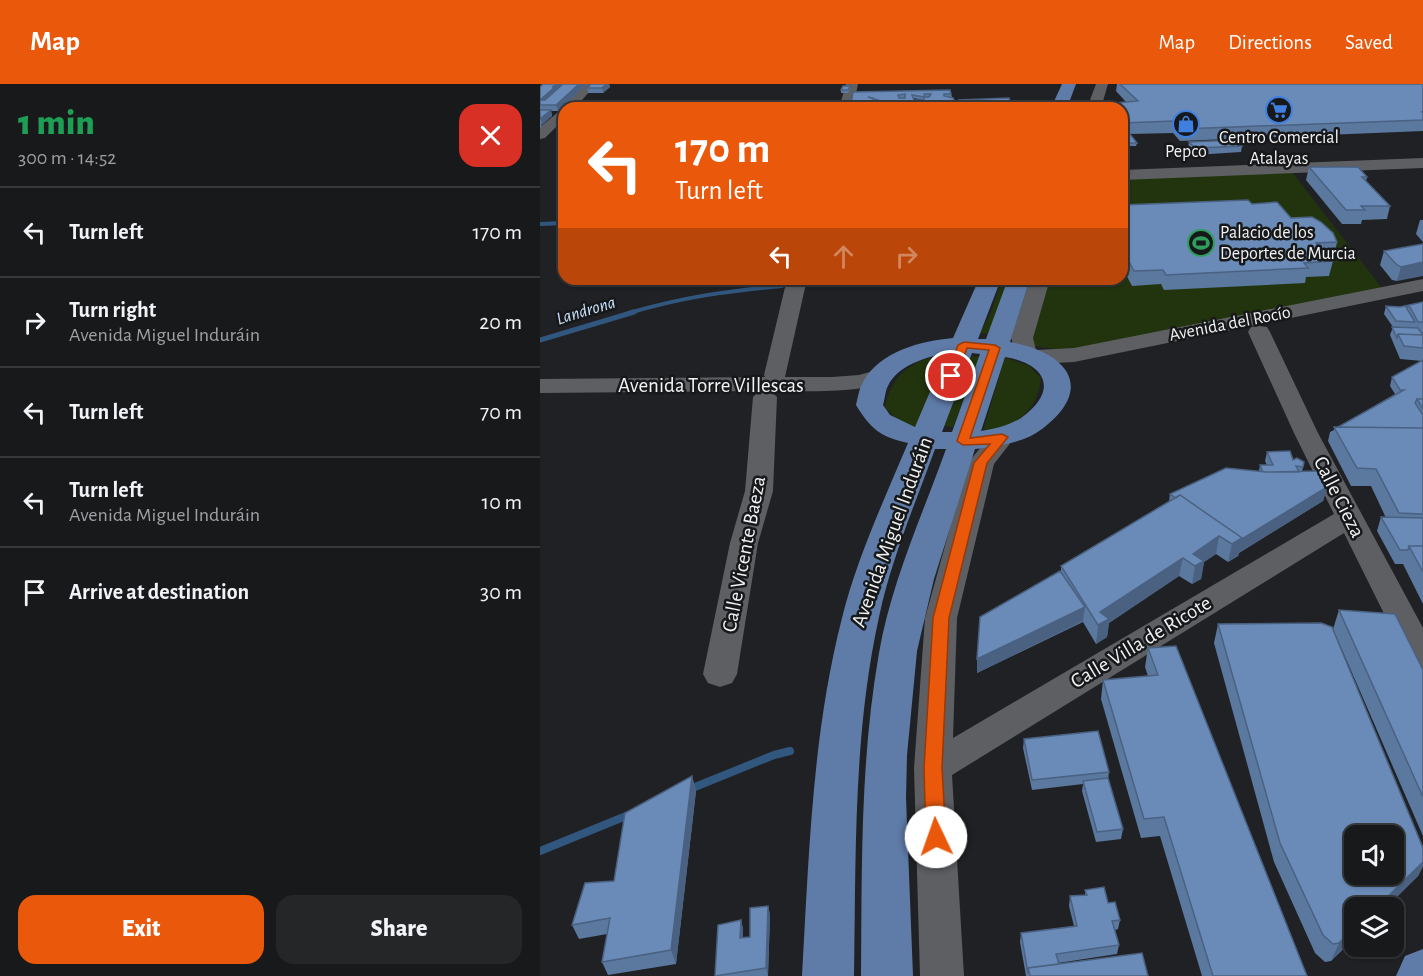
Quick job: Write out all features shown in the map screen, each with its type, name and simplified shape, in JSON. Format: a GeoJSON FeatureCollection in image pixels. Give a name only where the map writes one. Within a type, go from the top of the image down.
{"type":"FeatureCollection","features":[{"type":"Feature","properties":{"kind":"main road"},"geometry":{"type":"LineString","coordinates":[[1062,102],[1069,84]]}},
{"type":"Feature","properties":{"kind":"main road"},"geometry":{"type":"LineString","coordinates":[[1082,102],[1088,84]]}},
{"type":"Feature","properties":{"kind":"main road","name":"Avenida Miguel Induráin"},"geometry":{"type":"LineString","coordinates":[[887,976],[884,798],[898,651],[916,579],[964,345],[988,285]]}},
{"type":"Feature","properties":{"kind":"main road","name":"Avenida Miguel Induráin"},"geometry":{"type":"LineString","coordinates":[[828,976],[837,769],[850,660],[867,594],[944,440],[995,348],[1017,285]]}},
{"type":"Feature","properties":{"kind":"main road"},"geometry":{"type":"LineString","coordinates":[[964,345],[995,348],[1030,355],[1050,367],[1058,382],[1056,396],[1043,416],[1021,430],[987,441],[944,440],[900,432],[882,424],[873,415],[869,405],[871,393],[881,376],[896,364],[936,347],[964,345]]}},
{"type":"Feature","properties":{"kind":"street"},"geometry":{"type":"LineString","coordinates":[[573,102],[590,84]]}},
{"type":"Feature","properties":{"kind":"street"},"geometry":{"type":"LineString","coordinates":[[1096,102],[1102,84]]}},
{"type":"Feature","properties":{"kind":"street"},"geometry":{"type":"LineString","coordinates":[[540,114],[558,112]]}},
{"type":"Feature","properties":{"kind":"street"},"geometry":{"type":"LineString","coordinates":[[540,135],[558,118]]}},
{"type":"Feature","properties":{"kind":"street"},"geometry":{"type":"LineString","coordinates":[[1423,152],[1398,154],[1397,159],[1415,167],[1423,182]]}},
{"type":"Feature","properties":{"kind":"street"},"geometry":{"type":"LineString","coordinates":[[1128,175],[1415,167]]}},
{"type":"Feature","properties":{"kind":"street","name":"Calle Vicente Baeza"},"geometry":{"type":"LineString","coordinates":[[720,674],[744,543],[759,491],[770,386],[795,285]]}},
{"type":"Feature","properties":{"kind":"street"},"geometry":{"type":"LineString","coordinates":[[1030,355],[1022,338],[1038,285]]}},
{"type":"Feature","properties":{"kind":"street","name":"Avenida del Rocío"},"geometry":{"type":"LineString","coordinates":[[1058,382],[1082,369],[1423,285]]}},
{"type":"Feature","properties":{"kind":"street","name":"Avenida del Rocío"},"geometry":{"type":"LineString","coordinates":[[1030,355],[1074,355],[1252,328],[1423,297]]}},
{"type":"Feature","properties":{"kind":"street","name":"Calle Cieza"},"geometry":{"type":"LineString","coordinates":[[1252,328],[1423,659]]}},
{"type":"Feature","properties":{"kind":"street","name":"Avenida Torre Villescas"},"geometry":{"type":"LineString","coordinates":[[540,386],[832,384],[861,382],[881,376]]}},
{"type":"Feature","properties":{"kind":"street","name":"Avenida Torre Villescas"},"geometry":{"type":"LineString","coordinates":[[540,399],[770,386],[869,405]]}},
{"type":"Feature","properties":{"kind":"street"},"geometry":{"type":"LineString","coordinates":[[942,976],[933,768],[941,618],[981,463],[1002,437]]}},
{"type":"Feature","properties":{"kind":"street","name":"Calle Villa de Ricote"},"geometry":{"type":"LineString","coordinates":[[933,768],[1350,517]]}},
{"type":"Feature","properties":{"kind":"green space"},"geometry":{"type":"Polygon","coordinates":[[[1292,172],[1382,288],[1067,351],[1035,346],[1028,341],[1044,285],[1128,285],[1128,278],[1132,286],[1128,261],[1128,178],[1292,172]]]}},
{"type":"Feature","properties":{"kind":"green space"},"geometry":{"type":"Polygon","coordinates":[[[1000,285],[1009,285],[990,334],[980,333],[991,312],[1000,285]]]}},
{"type":"Feature","properties":{"kind":"green space"},"geometry":{"type":"Polygon","coordinates":[[[946,354],[917,428],[903,425],[885,408],[892,387],[905,370],[914,364],[946,354]]]}},
{"type":"Feature","properties":{"kind":"green space"},"geometry":{"type":"Polygon","coordinates":[[[971,356],[980,357],[953,427],[943,426],[971,356]]]}},
{"type":"Feature","properties":{"kind":"green space"},"geometry":{"type":"Polygon","coordinates":[[[1005,357],[1029,366],[1041,378],[1039,390],[1030,409],[1023,416],[1005,426],[983,431],[1005,357]]]}},
{"type":"Feature","properties":{"kind":"building"},"geometry":{"type":"Polygon","coordinates":[[[543,84],[562,84],[552,87],[555,87],[540,100],[540,87],[543,84]]]}},
{"type":"Feature","properties":{"kind":"building"},"geometry":{"type":"Polygon","coordinates":[[[563,84],[579,84],[556,105],[540,105],[540,100],[545,100],[563,84]]]}},
{"type":"Feature","properties":{"kind":"building"},"geometry":{"type":"Polygon","coordinates":[[[591,84],[606,84],[602,88],[587,88],[591,84]]]}},
{"type":"Feature","properties":{"kind":"building","name":"Centro Comercial Atalayas"},"geometry":{"type":"Polygon","coordinates":[[[1120,84],[1423,84],[1423,120],[1181,129],[1174,121],[1128,123],[1126,102],[1138,101],[1120,84]]]}},
{"type":"Feature","properties":{"kind":"building"},"geometry":{"type":"Polygon","coordinates":[[[843,86],[850,86],[848,90],[841,90],[843,86]]]}},
{"type":"Feature","properties":{"kind":"building"},"geometry":{"type":"Polygon","coordinates":[[[950,90],[951,94],[944,94],[944,96],[953,98],[955,102],[851,102],[853,92],[950,90]],[[905,94],[898,95],[899,98],[905,98],[905,94]],[[912,95],[914,100],[924,100],[924,97],[912,95]]]}},
{"type":"Feature","properties":{"kind":"building"},"geometry":{"type":"Polygon","coordinates":[[[1009,98],[1010,102],[960,102],[959,100],[1009,98]]]}},
{"type":"Feature","properties":{"kind":"building"},"geometry":{"type":"Polygon","coordinates":[[[540,110],[551,110],[540,119],[540,110]]]}},
{"type":"Feature","properties":{"kind":"building"},"geometry":{"type":"Polygon","coordinates":[[[1128,133],[1129,133],[1137,143],[1128,143],[1128,133]]]}},
{"type":"Feature","properties":{"kind":"building"},"geometry":{"type":"Polygon","coordinates":[[[1236,140],[1242,146],[1195,148],[1189,142],[1236,140]]]}},
{"type":"Feature","properties":{"kind":"building"},"geometry":{"type":"Polygon","coordinates":[[[1309,167],[1358,167],[1367,177],[1362,177],[1390,206],[1361,206],[1365,210],[1346,210],[1309,167]]]}},
{"type":"Feature","properties":{"kind":"building"},"geometry":{"type":"Polygon","coordinates":[[[1248,200],[1252,204],[1277,202],[1291,218],[1312,217],[1333,233],[1337,242],[1316,243],[1333,261],[1304,263],[1308,268],[1166,275],[1163,270],[1134,271],[1128,260],[1128,205],[1248,200]]]}},
{"type":"Feature","properties":{"kind":"building"},"geometry":{"type":"Polygon","coordinates":[[[1423,244],[1423,262],[1401,267],[1384,251],[1423,244]]]}},
{"type":"Feature","properties":{"kind":"building"},"geometry":{"type":"Polygon","coordinates":[[[1423,302],[1423,322],[1418,322],[1410,307],[1406,307],[1415,322],[1396,321],[1386,306],[1400,307],[1423,302]]]}},
{"type":"Feature","properties":{"kind":"building"},"geometry":{"type":"Polygon","coordinates":[[[1392,327],[1418,328],[1423,335],[1398,334],[1397,338],[1392,327]]]}},
{"type":"Feature","properties":{"kind":"building"},"geometry":{"type":"Polygon","coordinates":[[[1398,334],[1423,335],[1423,348],[1404,346],[1398,334]]]}},
{"type":"Feature","properties":{"kind":"building"},"geometry":{"type":"Polygon","coordinates":[[[1423,360],[1423,399],[1417,399],[1415,403],[1423,415],[1423,428],[1338,427],[1404,390],[1400,390],[1392,377],[1423,360]]]}},
{"type":"Feature","properties":{"kind":"building"},"geometry":{"type":"Polygon","coordinates":[[[1417,399],[1423,399],[1423,409],[1417,399]]]}},
{"type":"Feature","properties":{"kind":"building"},"geometry":{"type":"Polygon","coordinates":[[[1334,427],[1423,428],[1423,514],[1399,513],[1376,469],[1357,468],[1334,427]]]}},
{"type":"Feature","properties":{"kind":"building"},"geometry":{"type":"Polygon","coordinates":[[[1290,451],[1293,460],[1297,458],[1304,462],[1303,467],[1296,466],[1299,472],[1263,472],[1260,465],[1273,465],[1267,452],[1290,451]]]}},
{"type":"Feature","properties":{"kind":"building"},"geometry":{"type":"Polygon","coordinates":[[[1226,468],[1266,472],[1319,471],[1327,487],[1242,539],[1180,495],[1176,498],[1170,494],[1226,468]]]}},
{"type":"Feature","properties":{"kind":"building"},"geometry":{"type":"Polygon","coordinates":[[[1180,495],[1242,538],[1232,544],[1219,536],[1193,554],[1204,561],[1195,566],[1183,558],[1100,612],[1109,619],[1098,625],[1061,566],[1180,495]]]}},
{"type":"Feature","properties":{"kind":"building"},"geometry":{"type":"Polygon","coordinates":[[[1381,517],[1423,518],[1423,546],[1409,546],[1408,550],[1400,550],[1381,517]]]}},
{"type":"Feature","properties":{"kind":"building"},"geometry":{"type":"Polygon","coordinates":[[[1409,546],[1423,546],[1423,572],[1409,546]]]}},
{"type":"Feature","properties":{"kind":"building"},"geometry":{"type":"Polygon","coordinates":[[[1060,571],[1085,607],[977,659],[980,617],[1060,571]]]}},
{"type":"Feature","properties":{"kind":"building"},"geometry":{"type":"Polygon","coordinates":[[[1339,610],[1395,614],[1423,670],[1423,797],[1339,610]]]}},
{"type":"Feature","properties":{"kind":"building"},"geometry":{"type":"Polygon","coordinates":[[[1321,623],[1332,627],[1423,848],[1423,862],[1404,881],[1404,825],[1344,825],[1344,885],[1400,885],[1387,897],[1344,897],[1344,938],[1339,943],[1333,944],[1323,935],[1280,843],[1218,624],[1321,623]]]}},
{"type":"Feature","properties":{"kind":"building"},"geometry":{"type":"Polygon","coordinates":[[[1176,646],[1307,976],[1213,976],[1164,817],[1144,819],[1103,680],[1158,675],[1148,648],[1176,646]]]}},
{"type":"Feature","properties":{"kind":"building"},"geometry":{"type":"Polygon","coordinates":[[[1098,731],[1109,772],[1032,780],[1024,739],[1098,731]]]}},
{"type":"Feature","properties":{"kind":"building"},"geometry":{"type":"Polygon","coordinates":[[[692,776],[671,950],[602,962],[610,918],[572,925],[585,883],[614,881],[625,813],[692,776]]]}},
{"type":"Feature","properties":{"kind":"building"},"geometry":{"type":"Polygon","coordinates":[[[1108,778],[1123,829],[1097,832],[1083,781],[1108,778]]]}},
{"type":"Feature","properties":{"kind":"building"},"geometry":{"type":"Polygon","coordinates":[[[1104,887],[1108,903],[1115,902],[1120,920],[1112,921],[1119,945],[1056,954],[1059,964],[1028,968],[1028,973],[1021,933],[1077,926],[1070,896],[1087,895],[1085,890],[1104,887]]]}},
{"type":"Feature","properties":{"kind":"building"},"geometry":{"type":"Polygon","coordinates":[[[768,906],[766,968],[715,976],[718,925],[741,920],[740,938],[750,937],[750,908],[768,906]]]}},
{"type":"Feature","properties":{"kind":"building"},"geometry":{"type":"Polygon","coordinates":[[[1142,953],[1148,976],[1030,976],[1028,968],[1142,953]]]}},
{"type":"Feature","properties":{"kind":"waterway","name":"Landrona"},"geometry":{"type":"LineString","coordinates":[[540,224],[558,223]]}},
{"type":"Feature","properties":{"kind":"waterway","name":"Landrona"},"geometry":{"type":"LineString","coordinates":[[629,313],[705,295],[782,286]]}},
{"type":"Feature","properties":{"kind":"waterway","name":"Landrona"},"geometry":{"type":"LineString","coordinates":[[540,340],[634,312]]}},
{"type":"Feature","properties":{"kind":"waterway"},"geometry":{"type":"LineString","coordinates":[[690,789],[774,755],[790,751]]}},
{"type":"Feature","properties":{"kind":"waterway"},"geometry":{"type":"LineString","coordinates":[[540,851],[631,814]]}},
{"type":"Feature","properties":{"kind":"place","name":"Centro Comercial Atalayas"},"geometry":{"type":"Point","coordinates":[1279,110]}},
{"type":"Feature","properties":{"kind":"place","name":"Pepco"},"geometry":{"type":"Point","coordinates":[1186,124]}},
{"type":"Feature","properties":{"kind":"place","name":"Palacio de los Deportes de Murcia"},"geometry":{"type":"Point","coordinates":[1201,243]}},
{"type":"Feature","properties":{"kind":"route"},"geometry":{"type":"LineString","coordinates":[[936,837],[933,768],[941,618],[981,463],[985,455],[1002,437],[987,441],[963,441],[995,348],[964,345],[951,376]]}}]}
